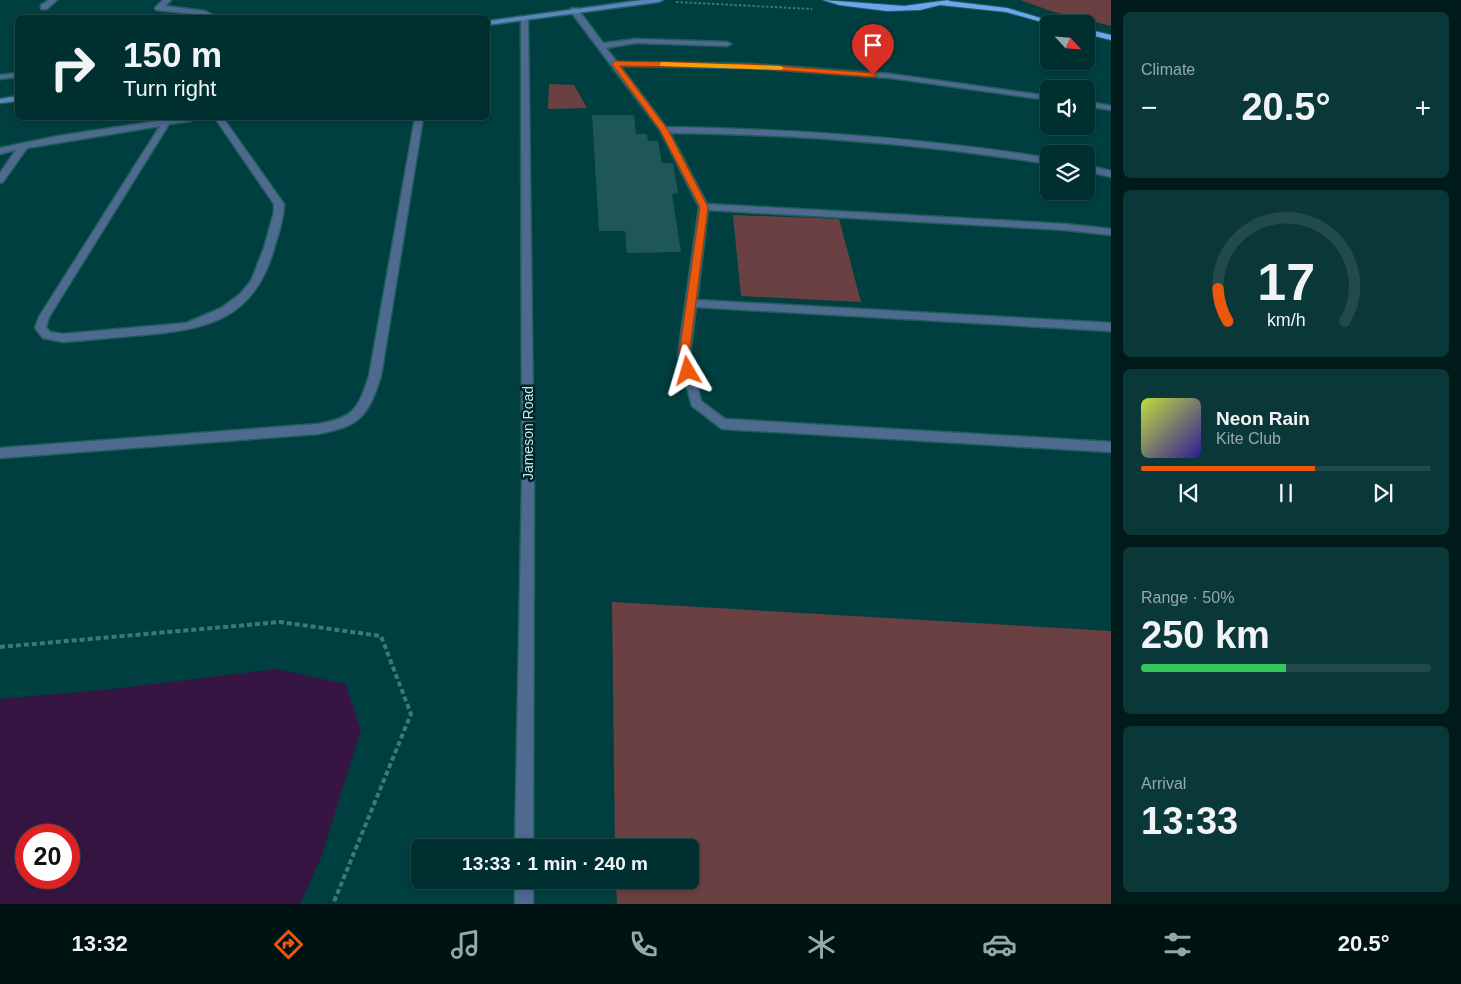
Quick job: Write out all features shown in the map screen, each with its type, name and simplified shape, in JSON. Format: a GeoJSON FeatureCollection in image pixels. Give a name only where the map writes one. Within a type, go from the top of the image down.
{"type":"FeatureCollection","features":[{"type":"Feature","properties":{"kind":"highway"},"geometry":{"type":"LineString","coordinates":[[827,0],[905,8],[942,2],[1007,10],[1040,19]]}},
{"type":"Feature","properties":{"kind":"highway"},"geometry":{"type":"LineString","coordinates":[[991,0],[1007,10]]}},
{"type":"Feature","properties":{"kind":"highway"},"geometry":{"type":"LineString","coordinates":[[1095,34],[1111,38]]}},
{"type":"Feature","properties":{"kind":"main road"},"geometry":{"type":"LineString","coordinates":[[490,23],[659,0]]}},
{"type":"Feature","properties":{"kind":"main road"},"geometry":{"type":"LineString","coordinates":[[0,101],[15,98]]}},
{"type":"Feature","properties":{"kind":"street"},"geometry":{"type":"LineString","coordinates":[[44,7],[53,0]]}},
{"type":"Feature","properties":{"kind":"street"},"geometry":{"type":"LineString","coordinates":[[167,0],[159,8],[209,15]]}},
{"type":"Feature","properties":{"kind":"street"},"geometry":{"type":"LineString","coordinates":[[574,10],[664,130],[704,207],[684,355],[696,403],[722,424],[1111,447]]}},
{"type":"Feature","properties":{"kind":"street","name":"Jameson Road"},"geometry":{"type":"LineString","coordinates":[[524,18],[528,483],[524,839]]}},
{"type":"Feature","properties":{"kind":"street"},"geometry":{"type":"LineString","coordinates":[[601,46],[636,41],[727,44]]}},
{"type":"Feature","properties":{"kind":"street"},"geometry":{"type":"LineString","coordinates":[[615,64],[750,66],[882,75],[1040,97]]}},
{"type":"Feature","properties":{"kind":"street"},"geometry":{"type":"LineString","coordinates":[[0,77],[15,75]]}},
{"type":"Feature","properties":{"kind":"street"},"geometry":{"type":"LineString","coordinates":[[1095,105],[1111,108]]}},
{"type":"Feature","properties":{"kind":"street"},"geometry":{"type":"LineString","coordinates":[[0,152],[178,120]]}},
{"type":"Feature","properties":{"kind":"street"},"geometry":{"type":"LineString","coordinates":[[166,122],[44,317],[40,328],[47,335],[63,338],[186,327],[204,323],[237,301],[255,282],[279,204],[221,120]]}},
{"type":"Feature","properties":{"kind":"street"},"geometry":{"type":"LineString","coordinates":[[0,453],[318,429],[338,426],[354,416],[367,403],[375,376],[419,120]]}},
{"type":"Feature","properties":{"kind":"street"},"geometry":{"type":"LineString","coordinates":[[664,130],[800,132],[1009,154],[1040,160]]}},
{"type":"Feature","properties":{"kind":"street"},"geometry":{"type":"LineString","coordinates":[[0,180],[23,147]]}},
{"type":"Feature","properties":{"kind":"street"},"geometry":{"type":"LineString","coordinates":[[1095,170],[1111,174]]}},
{"type":"Feature","properties":{"kind":"street"},"geometry":{"type":"LineString","coordinates":[[704,207],[1065,226],[1111,232]]}},
{"type":"Feature","properties":{"kind":"street"},"geometry":{"type":"LineString","coordinates":[[691,303],[1111,327]]}},
{"type":"Feature","properties":{"kind":"street"},"geometry":{"type":"LineString","coordinates":[[524,889],[524,904]]}},
{"type":"Feature","properties":{"kind":"path"},"geometry":{"type":"LineString","coordinates":[[764,0],[765,6]]}},
{"type":"Feature","properties":{"kind":"path"},"geometry":{"type":"LineString","coordinates":[[0,646],[280,622],[381,636],[411,714],[333,904]]}},
{"type":"Feature","properties":{"kind":"shaded area"},"geometry":{"type":"Polygon","coordinates":[[[1020,0],[1111,0],[1111,26],[1095,22],[1095,15],[1066,15],[1020,0]]]}},
{"type":"Feature","properties":{"kind":"shaded area"},"geometry":{"type":"Polygon","coordinates":[[[549,84],[574,85],[587,108],[548,109],[549,84]]]}},
{"type":"Feature","properties":{"kind":"shaded area"},"geometry":{"type":"Polygon","coordinates":[[[733,215],[839,219],[861,302],[741,296],[733,215]]]}},
{"type":"Feature","properties":{"kind":"shaded area"},"geometry":{"type":"Polygon","coordinates":[[[612,602],[1111,631],[1111,904],[617,904],[616,889],[699,889],[699,839],[615,839],[612,602]]]}},
{"type":"Feature","properties":{"kind":"shaded area"},"geometry":{"type":"Polygon","coordinates":[[[276,669],[346,684],[361,730],[321,857],[300,904],[0,904],[0,699],[113,689],[276,669]]]}},
{"type":"Feature","properties":{"kind":"building"},"geometry":{"type":"Polygon","coordinates":[[[592,115],[634,115],[636,134],[647,134],[648,141],[658,141],[662,163],[673,163],[678,193],[672,194],[681,252],[627,253],[625,231],[599,231],[592,115]]]}},
{"type":"Feature","properties":{"kind":"slow traffic"},"geometry":{"type":"LineString","coordinates":[[662,64],[781,68]]}},
{"type":"Feature","properties":{"kind":"route"},"geometry":{"type":"LineString","coordinates":[[688,371],[684,355],[704,207],[664,130],[615,64],[750,66],[873,75]]}}]}
